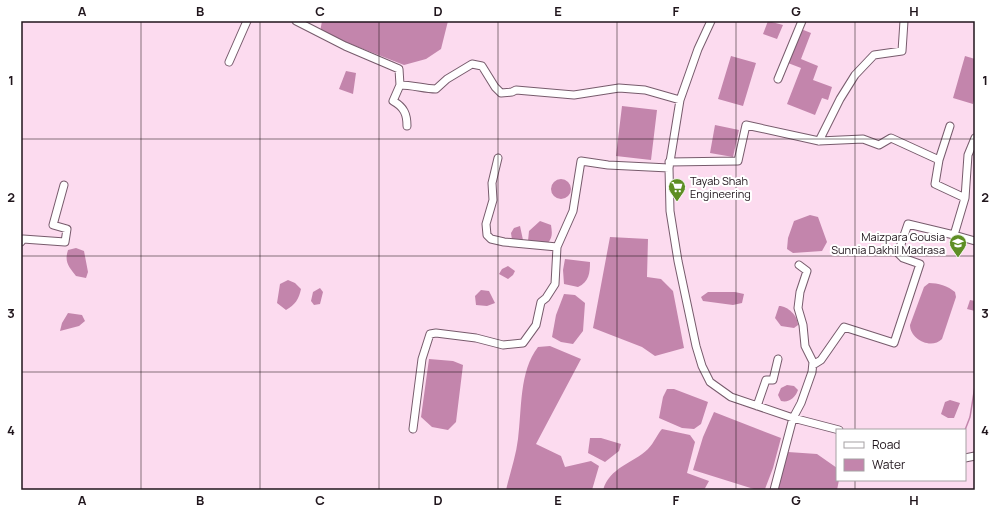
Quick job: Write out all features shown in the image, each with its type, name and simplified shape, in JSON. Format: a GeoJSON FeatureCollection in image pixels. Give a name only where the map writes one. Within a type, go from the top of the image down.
{"type":"FeatureCollection","features":[{"type":"Feature","properties":{"kind":"street"},"geometry":{"type":"LineString","coordinates":[[230,62],[247,21]]}},
{"type":"Feature","properties":{"kind":"street"},"geometry":{"type":"LineString","coordinates":[[296,21],[345,46],[400,70],[400,85],[393,101],[401,106],[407,117],[407,126]]}},
{"type":"Feature","properties":{"kind":"street"},"geometry":{"type":"LineString","coordinates":[[711,21],[698,49],[680,100],[669,165],[670,211],[678,261],[696,346],[702,366],[710,382],[731,397],[793,418],[836,429]]}},
{"type":"Feature","properties":{"kind":"street"},"geometry":{"type":"LineString","coordinates":[[778,79],[802,21]]}},
{"type":"Feature","properties":{"kind":"street"},"geometry":{"type":"LineString","coordinates":[[819,141],[840,99],[855,76],[874,55],[902,51],[904,21]]}},
{"type":"Feature","properties":{"kind":"street"},"geometry":{"type":"LineString","coordinates":[[400,85],[408,85],[422,89],[436,89],[448,79],[472,64],[482,66],[495,87],[501,93],[516,90],[574,95],[619,88],[645,90],[680,100]]}},
{"type":"Feature","properties":{"kind":"street"},"geometry":{"type":"LineString","coordinates":[[413,429],[422,359],[430,334],[436,333],[476,338],[503,345],[523,343],[535,327],[541,302],[546,298],[555,284],[556,247],[573,211],[581,161],[608,165],[669,165],[738,161],[746,125],[819,141],[862,139],[879,146],[891,138],[940,160]]}},
{"type":"Feature","properties":{"kind":"street"},"geometry":{"type":"LineString","coordinates":[[950,126],[935,184],[965,198]]}},
{"type":"Feature","properties":{"kind":"street"},"geometry":{"type":"LineString","coordinates":[[954,234],[965,198],[968,155],[975,138]]}},
{"type":"Feature","properties":{"kind":"street"},"geometry":{"type":"LineString","coordinates":[[498,158],[492,183],[493,200],[486,224],[487,235],[491,239],[504,242],[556,247]]}},
{"type":"Feature","properties":{"kind":"street"},"geometry":{"type":"LineString","coordinates":[[21,242],[24,239],[66,242],[67,229],[53,225],[64,185]]}},
{"type":"Feature","properties":{"kind":"street"},"geometry":{"type":"LineString","coordinates":[[813,365],[821,360],[844,326],[894,343],[920,264],[903,258],[898,253],[908,224],[954,234],[975,241]]}},
{"type":"Feature","properties":{"kind":"street"},"geometry":{"type":"LineString","coordinates":[[774,490],[793,418],[801,404],[814,362],[805,346],[803,325],[798,308],[800,292],[807,271],[799,265]]}},
{"type":"Feature","properties":{"kind":"street"},"geometry":{"type":"LineString","coordinates":[[757,406],[766,380],[773,380],[778,359]]}},
{"type":"Feature","properties":{"kind":"water"},"geometry":{"type":"Polygon","coordinates":[[[322,21],[448,21],[441,49],[426,59],[404,65],[320,32],[322,21]]]}},
{"type":"Feature","properties":{"kind":"water"},"geometry":{"type":"Polygon","coordinates":[[[768,21],[783,25],[777,39],[763,34],[768,21]]]}},
{"type":"Feature","properties":{"kind":"water"},"geometry":{"type":"Polygon","coordinates":[[[801,29],[811,33],[801,59],[818,66],[813,80],[832,87],[828,100],[822,98],[815,115],[787,104],[801,68],[788,63],[801,29]]]}},
{"type":"Feature","properties":{"kind":"water"},"geometry":{"type":"Polygon","coordinates":[[[731,56],[756,63],[743,106],[718,99],[731,56]]]}},
{"type":"Feature","properties":{"kind":"water"},"geometry":{"type":"Polygon","coordinates":[[[965,56],[975,59],[975,96],[973,104],[953,98],[965,56]]]}},
{"type":"Feature","properties":{"kind":"water"},"geometry":{"type":"Polygon","coordinates":[[[346,71],[356,73],[353,94],[339,89],[346,71]]]}},
{"type":"Feature","properties":{"kind":"water"},"geometry":{"type":"Polygon","coordinates":[[[622,106],[657,110],[651,160],[616,156],[622,106]]]}},
{"type":"Feature","properties":{"kind":"water"},"geometry":{"type":"Polygon","coordinates":[[[715,125],[739,130],[733,157],[710,153],[715,125]]]}},
{"type":"Feature","properties":{"kind":"water"},"geometry":{"type":"Polygon","coordinates":[[[557,179],[565,179],[571,185],[571,193],[565,199],[557,199],[551,193],[551,185],[557,179]]]}},
{"type":"Feature","properties":{"kind":"water"},"geometry":{"type":"Polygon","coordinates":[[[810,215],[818,217],[827,242],[822,251],[793,253],[787,249],[788,238],[794,221],[810,215]]]}},
{"type":"Feature","properties":{"kind":"water"},"geometry":{"type":"Polygon","coordinates":[[[540,221],[551,225],[552,232],[548,243],[528,241],[529,231],[540,221]]]}},
{"type":"Feature","properties":{"kind":"water"},"geometry":{"type":"Polygon","coordinates":[[[520,226],[523,240],[512,240],[511,233],[514,228],[520,226]]]}},
{"type":"Feature","properties":{"kind":"water"},"geometry":{"type":"Polygon","coordinates":[[[610,237],[648,239],[647,277],[661,279],[673,291],[684,348],[655,356],[642,347],[593,328],[610,237]]]}},
{"type":"Feature","properties":{"kind":"water"},"geometry":{"type":"Polygon","coordinates":[[[76,248],[84,251],[88,272],[86,278],[76,276],[71,270],[67,261],[68,250],[76,248]]]}},
{"type":"Feature","properties":{"kind":"water"},"geometry":{"type":"Polygon","coordinates":[[[565,259],[590,262],[590,270],[585,283],[578,287],[564,284],[563,270],[565,259]]]}},
{"type":"Feature","properties":{"kind":"water"},"geometry":{"type":"Polygon","coordinates":[[[508,266],[515,271],[508,279],[499,274],[502,269],[508,266]]]}},
{"type":"Feature","properties":{"kind":"water"},"geometry":{"type":"Polygon","coordinates":[[[288,280],[295,283],[301,289],[296,301],[286,310],[277,303],[280,284],[288,280]]]}},
{"type":"Feature","properties":{"kind":"water"},"geometry":{"type":"Polygon","coordinates":[[[929,283],[939,284],[949,288],[955,292],[956,297],[942,339],[932,343],[922,341],[913,335],[910,325],[924,287],[929,283]]]}},
{"type":"Feature","properties":{"kind":"water"},"geometry":{"type":"Polygon","coordinates":[[[320,288],[323,292],[320,304],[314,305],[311,301],[313,292],[320,288]]]}},
{"type":"Feature","properties":{"kind":"water"},"geometry":{"type":"Polygon","coordinates":[[[481,290],[489,291],[495,303],[487,306],[476,305],[475,296],[481,290]]]}},
{"type":"Feature","properties":{"kind":"water"},"geometry":{"type":"Polygon","coordinates":[[[708,292],[735,292],[744,294],[742,303],[733,305],[703,301],[701,297],[708,292]]]}},
{"type":"Feature","properties":{"kind":"water"},"geometry":{"type":"Polygon","coordinates":[[[564,294],[575,295],[585,303],[583,331],[573,344],[561,342],[552,337],[556,315],[564,294]]]}},
{"type":"Feature","properties":{"kind":"water"},"geometry":{"type":"Polygon","coordinates":[[[970,300],[975,301],[975,311],[967,309],[970,300]]]}},
{"type":"Feature","properties":{"kind":"water"},"geometry":{"type":"Polygon","coordinates":[[[779,306],[782,306],[792,312],[798,322],[798,325],[794,328],[781,326],[775,318],[779,306]]]}},
{"type":"Feature","properties":{"kind":"water"},"geometry":{"type":"Polygon","coordinates":[[[68,313],[82,315],[85,321],[79,326],[60,331],[62,323],[68,313]]]}},
{"type":"Feature","properties":{"kind":"water"},"geometry":{"type":"Polygon","coordinates":[[[550,346],[581,359],[536,444],[561,456],[565,467],[591,461],[599,466],[592,490],[506,490],[517,445],[522,391],[527,367],[538,347],[550,346]]]}},
{"type":"Feature","properties":{"kind":"water"},"geometry":{"type":"Polygon","coordinates":[[[429,359],[453,361],[463,365],[456,422],[448,430],[432,427],[421,417],[429,359]]]}},
{"type":"Feature","properties":{"kind":"water"},"geometry":{"type":"Polygon","coordinates":[[[787,385],[794,386],[798,390],[791,399],[781,401],[778,395],[781,388],[787,385]]]}},
{"type":"Feature","properties":{"kind":"water"},"geometry":{"type":"Polygon","coordinates":[[[667,389],[674,389],[708,402],[701,424],[694,429],[682,428],[659,418],[663,397],[667,389]]]}},
{"type":"Feature","properties":{"kind":"water"},"geometry":{"type":"Polygon","coordinates":[[[950,400],[960,403],[954,418],[948,418],[941,414],[945,402],[950,400]]]}},
{"type":"Feature","properties":{"kind":"water"},"geometry":{"type":"Polygon","coordinates":[[[714,412],[781,438],[773,468],[765,489],[757,490],[693,470],[703,437],[714,412]]]}},
{"type":"Feature","properties":{"kind":"water"},"geometry":{"type":"Polygon","coordinates":[[[662,429],[690,435],[695,442],[687,473],[709,481],[704,490],[603,490],[606,482],[611,476],[622,466],[648,449],[662,429]]]}},
{"type":"Feature","properties":{"kind":"water"},"geometry":{"type":"Polygon","coordinates":[[[590,438],[601,438],[621,444],[619,451],[605,462],[588,453],[590,438]]]}},
{"type":"Feature","properties":{"kind":"water"},"geometry":{"type":"Polygon","coordinates":[[[788,452],[817,454],[836,467],[836,481],[839,481],[837,490],[779,490],[779,480],[788,452]]]}},
{"type":"Feature","properties":{"kind":"waterway"},"geometry":{"type":"LineString","coordinates":[[965,429],[970,417],[975,386]]}},
{"type":"Feature","properties":{"kind":"place","name":"Tayab Shah Engineering"},"geometry":{"type":"Point","coordinates":[677,202]}},
{"type":"Feature","properties":{"kind":"place","name":"Maizpara Gousia Sunnia Dakhil Madrasa"},"geometry":{"type":"Point","coordinates":[958,258]}}]}
